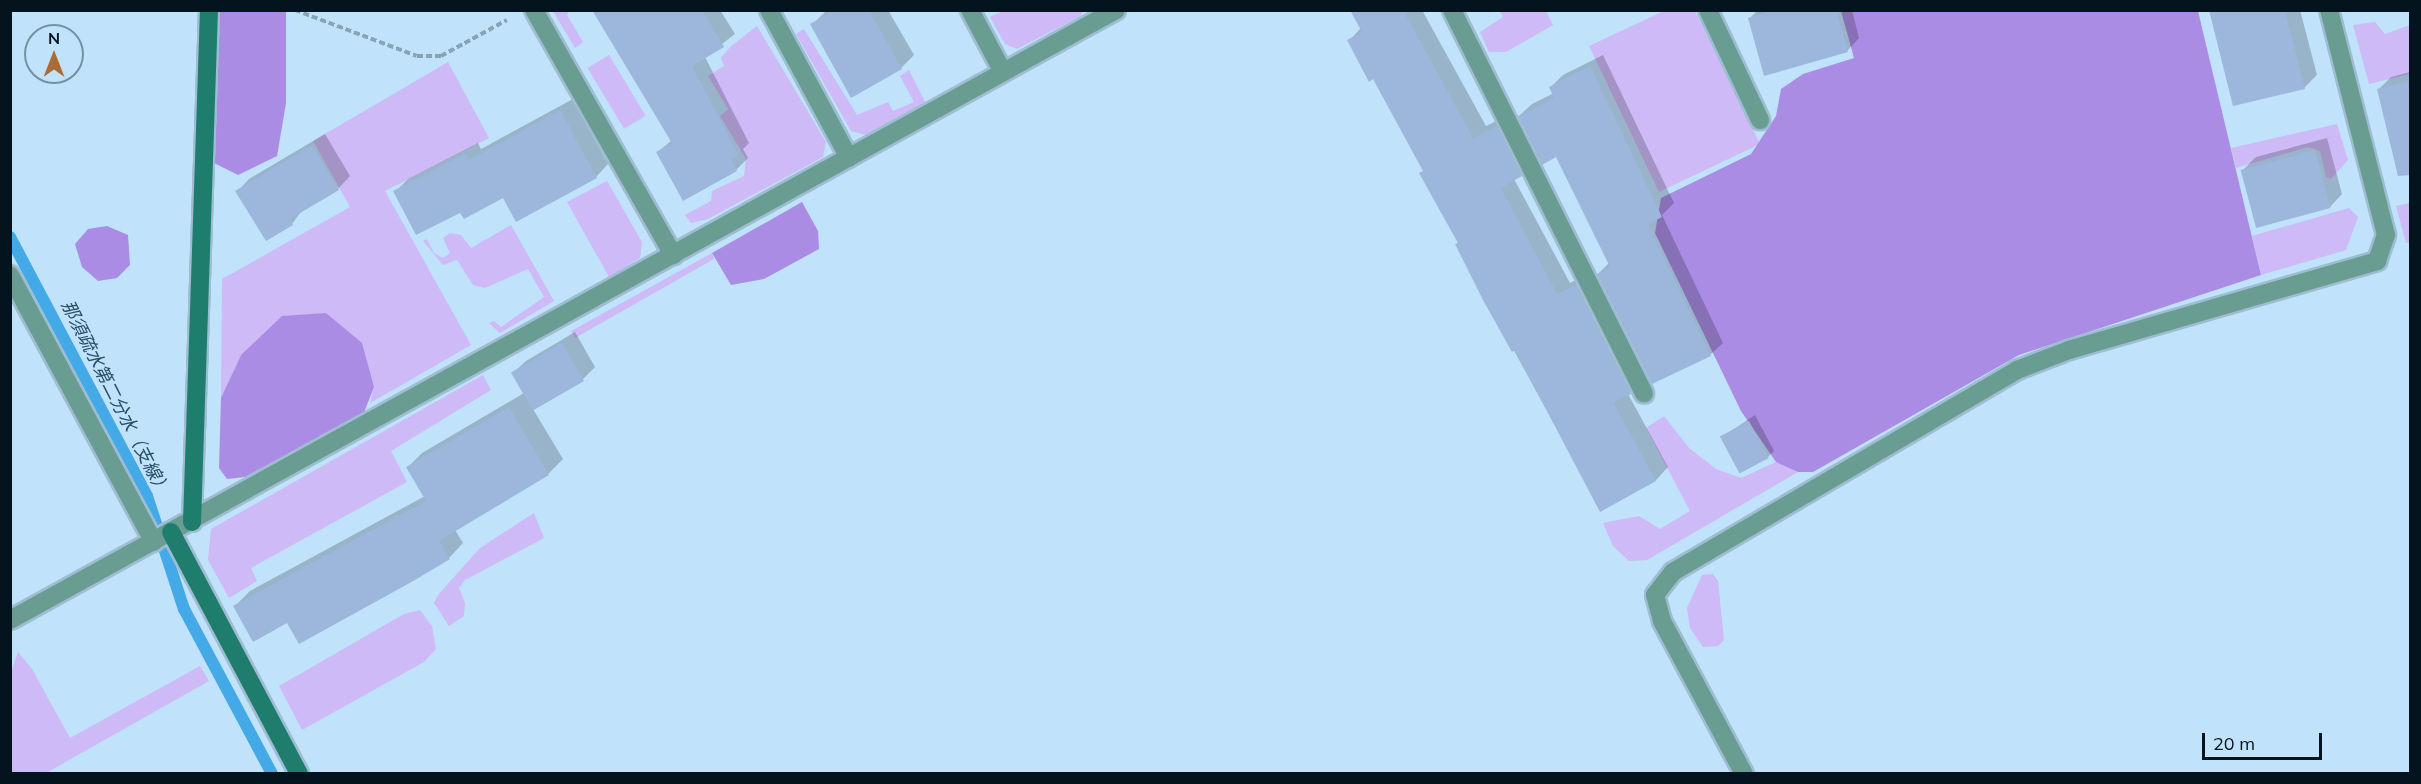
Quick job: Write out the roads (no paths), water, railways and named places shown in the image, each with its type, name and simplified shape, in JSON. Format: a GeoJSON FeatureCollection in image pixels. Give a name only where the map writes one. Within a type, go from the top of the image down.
{"type":"FeatureCollection","features":[{"type":"Feature","properties":{"kind":"street"},"geometry":{"type":"LineString","coordinates":[[192,522],[209,10]]}},
{"type":"Feature","properties":{"kind":"street"},"geometry":{"type":"LineString","coordinates":[[534,10],[673,255]]}},
{"type":"Feature","properties":{"kind":"street"},"geometry":{"type":"LineString","coordinates":[[769,10],[849,158]]}},
{"type":"Feature","properties":{"kind":"street"},"geometry":{"type":"LineString","coordinates":[[970,10],[1003,72]]}},
{"type":"Feature","properties":{"kind":"street"},"geometry":{"type":"LineString","coordinates":[[1452,10],[1644,394]]}},
{"type":"Feature","properties":{"kind":"street"},"geometry":{"type":"LineString","coordinates":[[1708,10],[1760,120]]}},
{"type":"Feature","properties":{"kind":"street"},"geometry":{"type":"LineString","coordinates":[[1744,774],[1662,621],[1655,595],[1672,572],[2017,370],[2069,350],[2377,261],[2386,235],[2329,10]]}},
{"type":"Feature","properties":{"kind":"street"},"geometry":{"type":"LineString","coordinates":[[10,620],[192,522],[1111,12]]}},
{"type":"Feature","properties":{"kind":"street"},"geometry":{"type":"LineString","coordinates":[[10,275],[154,542]]}},
{"type":"Feature","properties":{"kind":"street"},"geometry":{"type":"LineString","coordinates":[[171,532],[299,774]]}},
{"type":"Feature","properties":{"kind":"waterway","name":"那須疏水第二分水（支線）"},"geometry":{"type":"LineString","coordinates":[[10,237],[147,496],[184,609],[272,774]]}}]}
